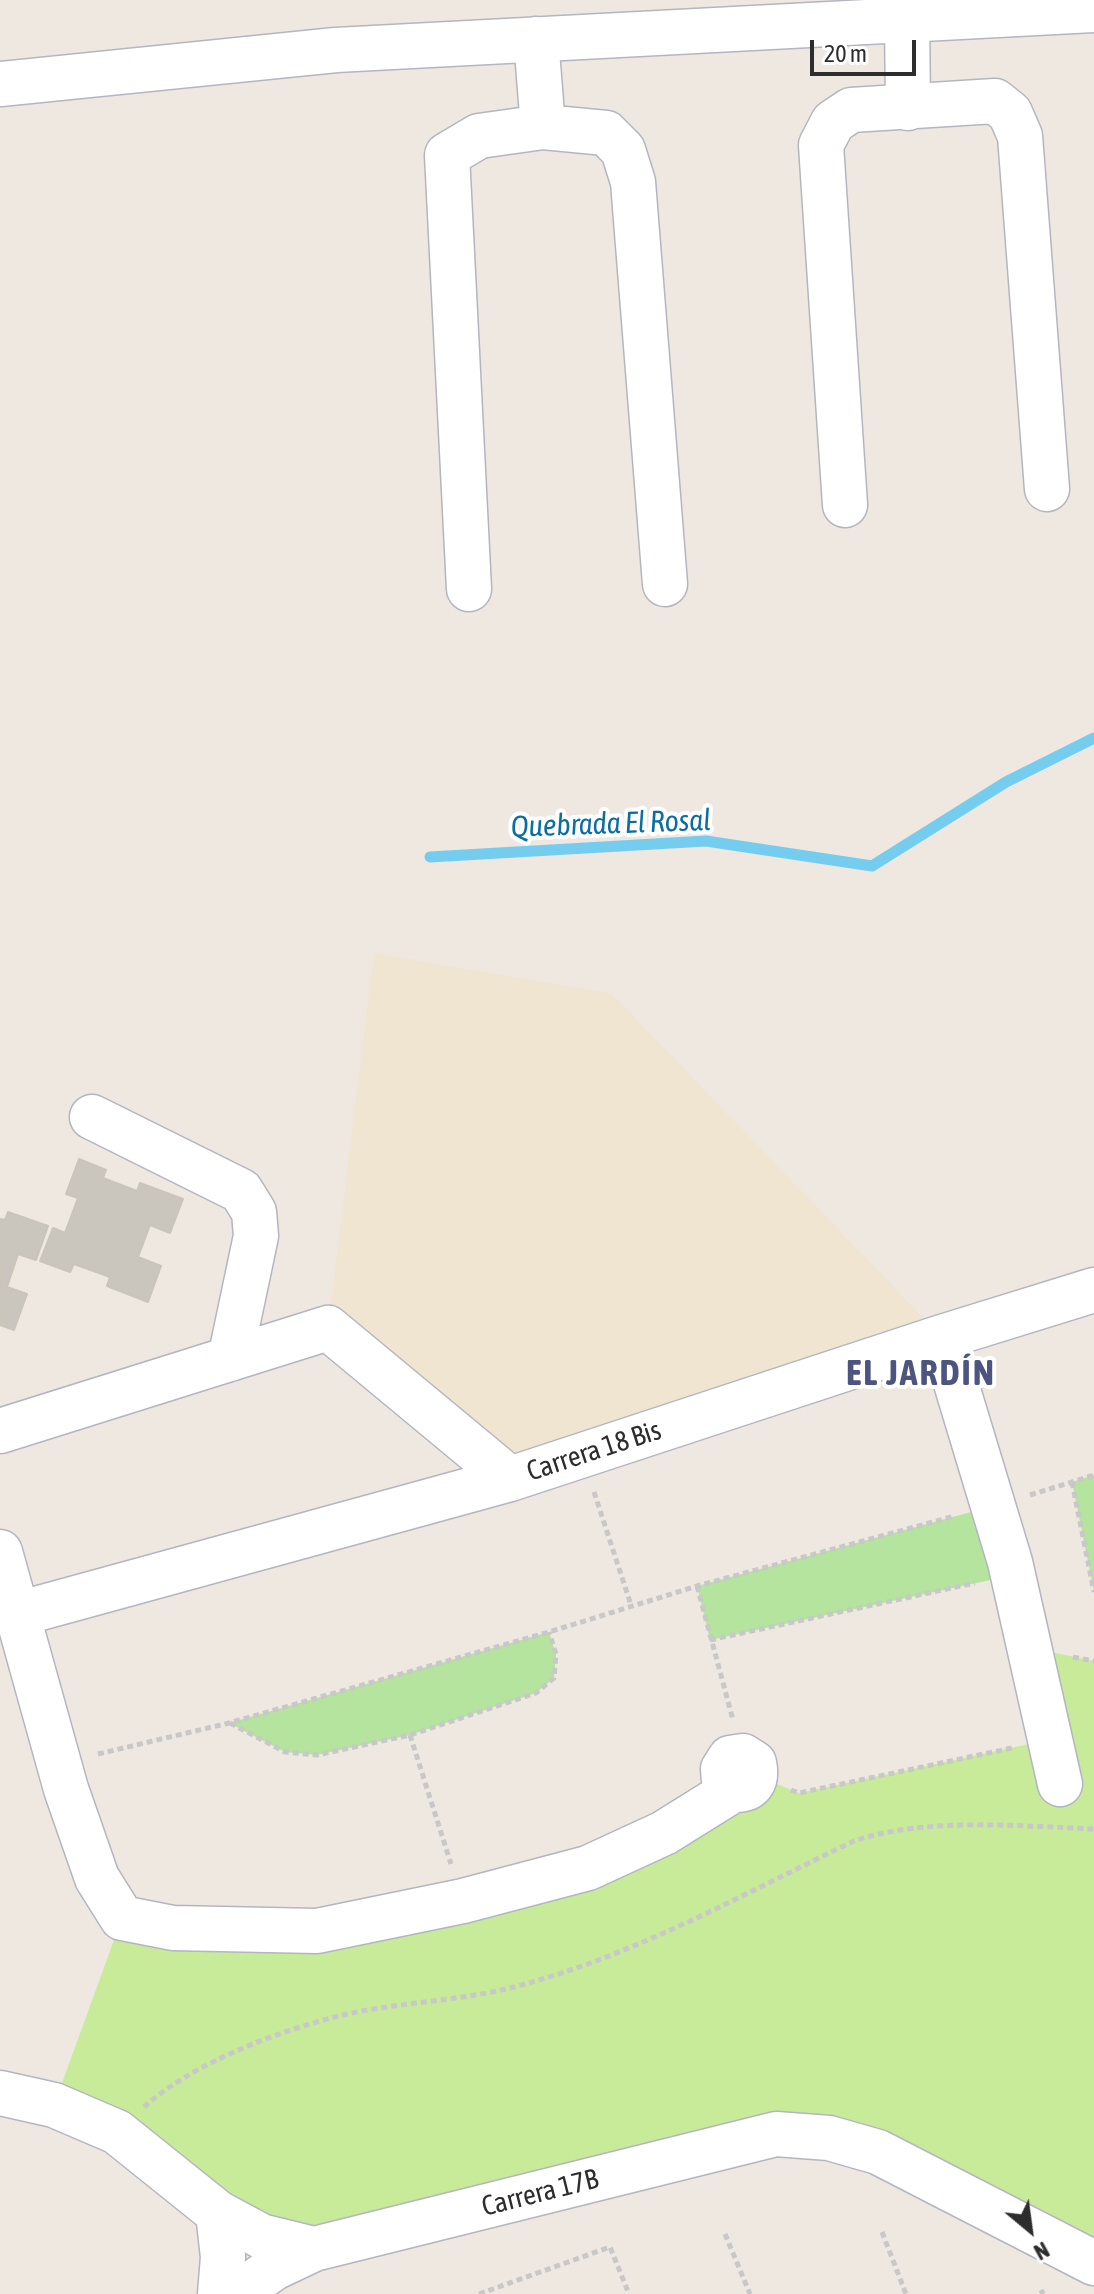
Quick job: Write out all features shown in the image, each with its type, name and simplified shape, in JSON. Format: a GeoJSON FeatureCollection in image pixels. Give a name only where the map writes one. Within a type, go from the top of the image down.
{"type":"FeatureCollection","features":[{"type":"Feature","properties":{"kind":"street"},"geometry":{"type":"LineString","coordinates":[[0,84],[336,50],[1094,10]]}},
{"type":"Feature","properties":{"kind":"street"},"geometry":{"type":"LineString","coordinates":[[907,19],[908,108]]}},
{"type":"Feature","properties":{"kind":"street"},"geometry":{"type":"LineString","coordinates":[[536,39],[543,127]]}},
{"type":"Feature","properties":{"kind":"street"},"geometry":{"type":"LineString","coordinates":[[845,505],[821,145],[833,122],[851,110],[995,101],[1010,113],[1020,136],[1047,489]]}},
{"type":"Feature","properties":{"kind":"street"},"geometry":{"type":"LineString","coordinates":[[469,589],[447,155],[479,136],[543,127],[606,133],[623,150],[633,182],[665,584]]}},
{"type":"Feature","properties":{"kind":"street"},"geometry":{"type":"LineString","coordinates":[[92,1117],[241,1191],[254,1212],[256,1236],[230,1359]]}},
{"type":"Feature","properties":{"kind":"street","name":"Carrera 18 Bis"},"geometry":{"type":"LineString","coordinates":[[0,1431],[328,1328],[510,1479],[1094,1290]]}},
{"type":"Feature","properties":{"kind":"street"},"geometry":{"type":"LineString","coordinates":[[942,1337],[1010,1562],[1060,1784]]}},
{"type":"Feature","properties":{"kind":"street"},"geometry":{"type":"LineString","coordinates":[[18,1614],[510,1479]]}},
{"type":"Feature","properties":{"kind":"street"},"geometry":{"type":"LineString","coordinates":[[0,1552],[66,1789],[97,1878],[122,1918],[173,1928],[317,1931],[463,1901],[588,1868],[664,1833],[744,1774]]}},
{"type":"Feature","properties":{"kind":"street","name":"Carrera 17B"},"geometry":{"type":"LineString","coordinates":[[0,2093],[54,2105],[117,2132],[218,2213],[261,2236],[314,2249],[776,2134],[829,2138],[878,2152],[1094,2263]]}},
{"type":"Feature","properties":{"kind":"street"},"geometry":{"type":"LineString","coordinates":[[218,2213],[223,2257],[220,2294]]}},
{"type":"Feature","properties":{"kind":"street"},"geometry":{"type":"LineString","coordinates":[[237,2294],[274,2268],[314,2249]]}},
{"type":"Feature","properties":{"kind":"path"},"geometry":{"type":"LineString","coordinates":[[582,1454],[631,1605]]}},
{"type":"Feature","properties":{"kind":"path"},"geometry":{"type":"LineString","coordinates":[[1094,1475],[1072,1482],[1094,1592]]}},
{"type":"Feature","properties":{"kind":"path"},"geometry":{"type":"LineString","coordinates":[[60,1763],[229,1723],[549,1632],[697,1586],[956,1516]]}},
{"type":"Feature","properties":{"kind":"path"},"geometry":{"type":"LineString","coordinates":[[710,1640],[985,1581]]}},
{"type":"Feature","properties":{"kind":"path"},"geometry":{"type":"LineString","coordinates":[[697,1586],[744,1774],[799,1793],[1020,1746]]}},
{"type":"Feature","properties":{"kind":"path"},"geometry":{"type":"LineString","coordinates":[[229,1723],[285,1752],[317,1755],[410,1735],[536,1693],[554,1678],[556,1654],[549,1632]]}},
{"type":"Feature","properties":{"kind":"path"},"geometry":{"type":"LineString","coordinates":[[410,1735],[463,1901]]}},
{"type":"Feature","properties":{"kind":"path"},"geometry":{"type":"LineString","coordinates":[[117,2132],[153,2099],[194,2072],[262,2041],[335,2017],[513,1987],[626,1951],[854,1841],[885,1830],[997,1825],[1094,1829]]}},
{"type":"Feature","properties":{"kind":"path"},"geometry":{"type":"LineString","coordinates":[[882,2232],[906,2294]]}},
{"type":"Feature","properties":{"kind":"path"},"geometry":{"type":"LineString","coordinates":[[725,2234],[750,2294]]}},
{"type":"Feature","properties":{"kind":"path"},"geometry":{"type":"LineString","coordinates":[[479,2294],[610,2247],[629,2294]]}},
{"type":"Feature","properties":{"kind":"shaded area"},"geometry":{"type":"Polygon","coordinates":[[[374,953],[612,994],[942,1337],[510,1479],[328,1328],[374,953]]]}},
{"type":"Feature","properties":{"kind":"green space"},"geometry":{"type":"Polygon","coordinates":[[[1094,1475],[1094,1592],[1072,1482],[1094,1475]]]}},
{"type":"Feature","properties":{"kind":"green space"},"geometry":{"type":"Polygon","coordinates":[[[986,1508],[1000,1578],[710,1640],[697,1586],[986,1508]]]}},
{"type":"Feature","properties":{"kind":"green space"},"geometry":{"type":"Polygon","coordinates":[[[549,1632],[556,1654],[554,1678],[536,1693],[410,1735],[317,1755],[285,1752],[229,1723],[549,1632]]]}},
{"type":"Feature","properties":{"kind":"green space"},"geometry":{"type":"Polygon","coordinates":[[[1031,1648],[1094,1661],[1094,2263],[829,2138],[314,2249],[54,2105],[122,1918],[173,1928],[463,1901],[757,1776],[799,1793],[1034,1743],[1031,1648]]]}},
{"type":"Feature","properties":{"kind":"building"},"geometry":{"type":"Polygon","coordinates":[[[79,1159],[106,1170],[103,1178],[137,1191],[140,1183],[183,1199],[170,1233],[150,1225],[138,1257],[161,1266],[148,1302],[107,1286],[110,1277],[74,1264],[70,1272],[40,1261],[53,1228],[65,1233],[78,1198],[66,1194],[79,1159]]]}},
{"type":"Feature","properties":{"kind":"building"},"geometry":{"type":"Polygon","coordinates":[[[8,1212],[48,1226],[36,1260],[18,1254],[7,1287],[27,1294],[14,1330],[0,1325],[0,1219],[5,1220],[8,1212]]]}},
{"type":"Feature","properties":{"kind":"waterway","name":"Quebrada El Rosal"},"geometry":{"type":"LineString","coordinates":[[430,857],[706,841],[872,866],[1006,782],[1094,738]]}},
{"type":"Feature","properties":{"kind":"district","name":"EL JARDÍN"},"geometry":{"type":"Point","coordinates":[921,1374]}}]}
